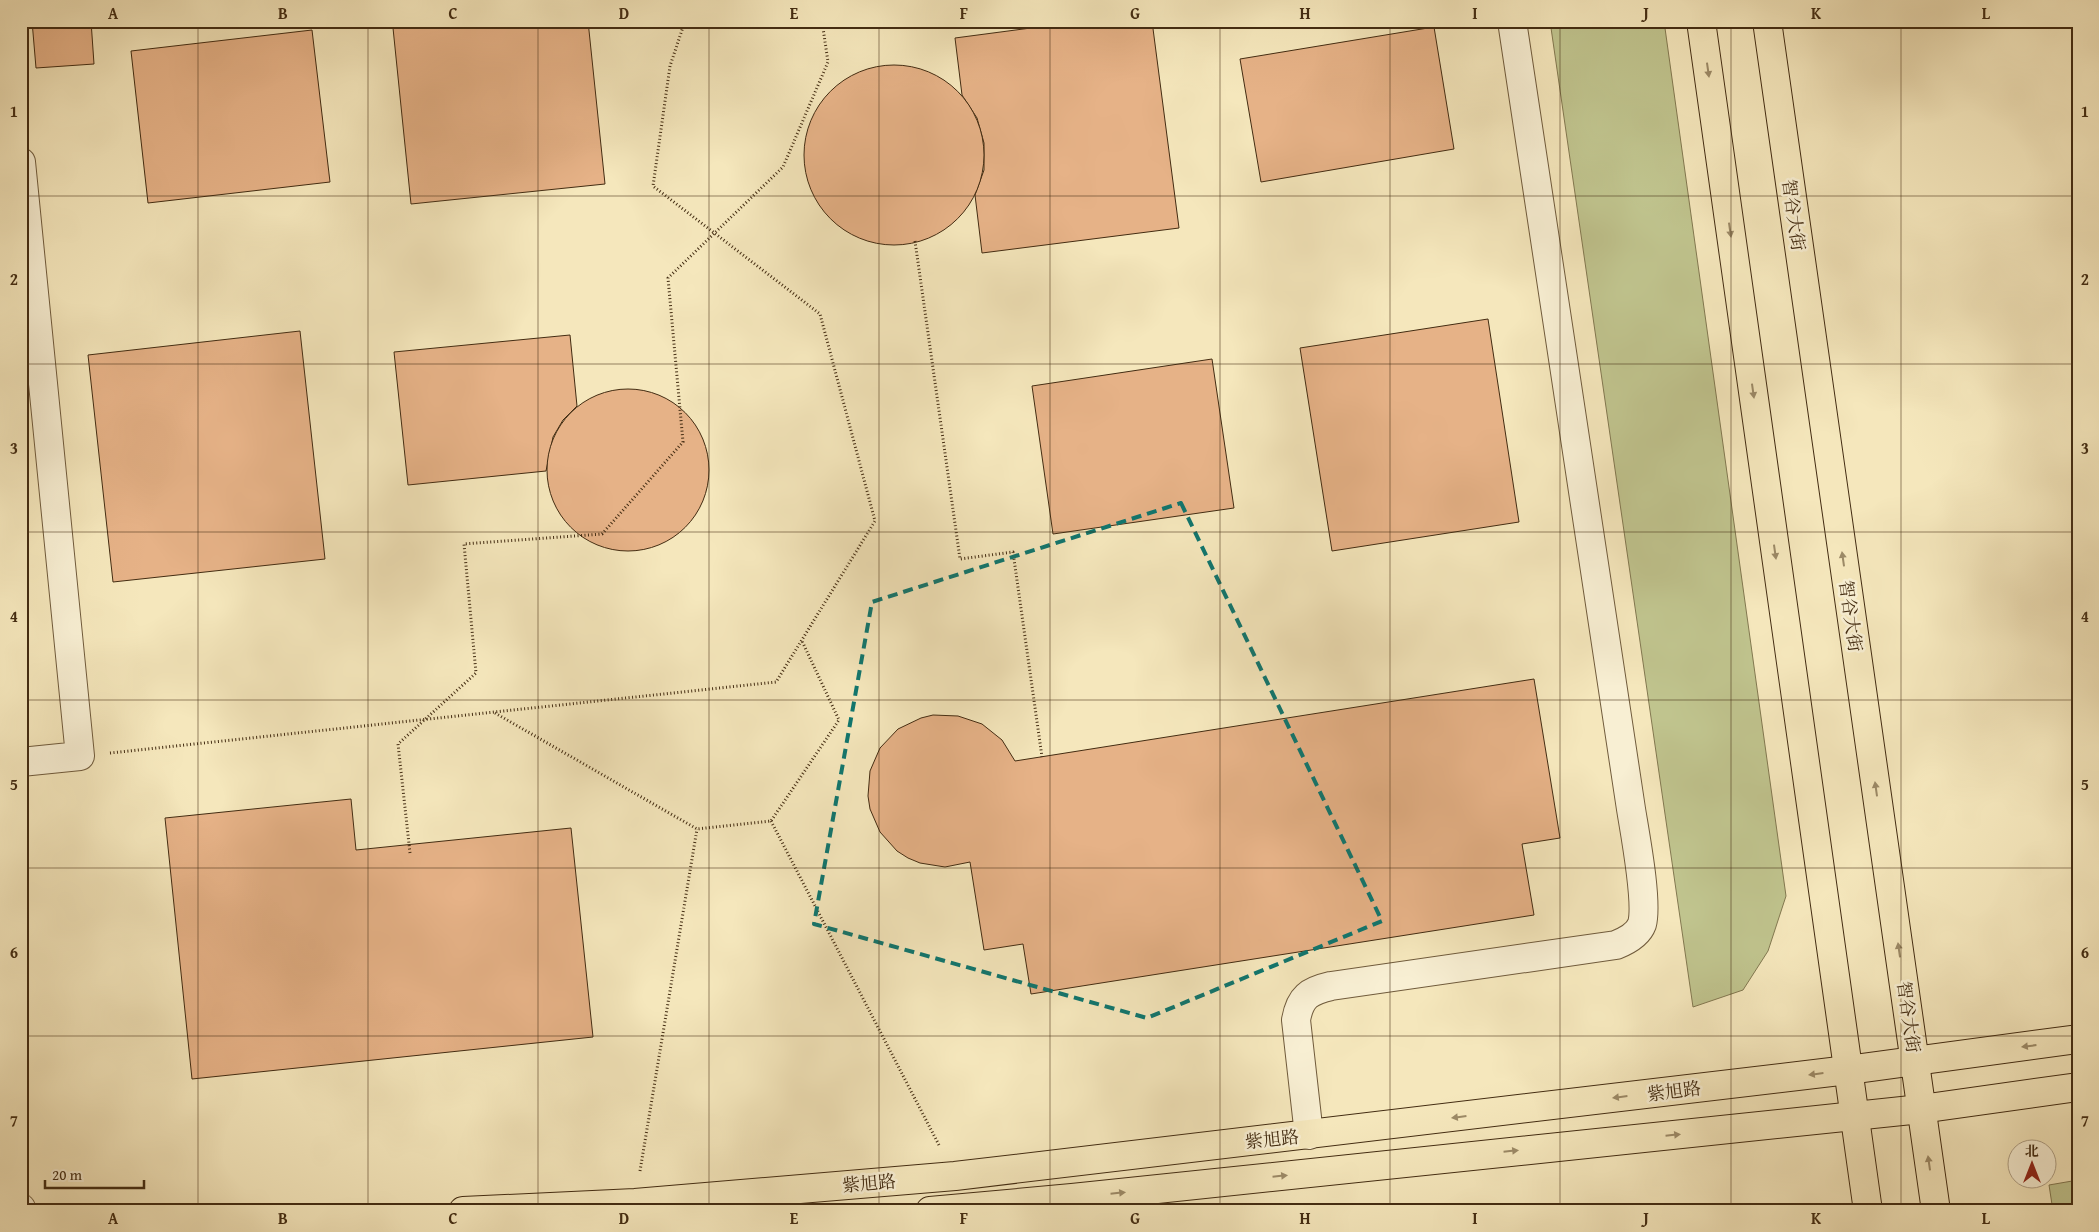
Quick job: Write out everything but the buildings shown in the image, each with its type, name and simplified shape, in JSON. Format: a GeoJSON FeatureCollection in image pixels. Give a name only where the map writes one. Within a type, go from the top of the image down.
{"type":"FeatureCollection","features":[{"type":"Feature","properties":{"kind":"main road"},"geometry":{"type":"LineString","coordinates":[[1701,21],[1868,1211]]}},
{"type":"Feature","properties":{"kind":"main road","name":"智谷大街"},"geometry":{"type":"LineString","coordinates":[[1767,21],[1936,1211]]}},
{"type":"Feature","properties":{"kind":"main road","name":"紫旭路"},"geometry":{"type":"LineString","coordinates":[[463,1211],[635,1203],[955,1176],[1848,1070],[2078,1039]]}},
{"type":"Feature","properties":{"kind":"main road"},"geometry":{"type":"LineString","coordinates":[[930,1211],[1082,1197],[1922,1109],[2078,1087]]}},
{"type":"Feature","properties":{"kind":"lane"},"geometry":{"type":"LineString","coordinates":[[1309,1134],[1296,1020],[1298,1006],[1316,989],[1616,945],[1633,936],[1642,923],[1642,890],[1631,809],[1512,21]]}},
{"type":"Feature","properties":{"kind":"lane"},"geometry":{"type":"LineString","coordinates":[[21,162],[80,756],[21,762]]}},
{"type":"Feature","properties":{"kind":"path"},"geometry":{"type":"LineString","coordinates":[[80,756],[776,682],[875,521],[820,314],[653,186],[670,66],[685,21]]}},
{"type":"Feature","properties":{"kind":"path"},"geometry":{"type":"LineString","coordinates":[[410,853],[398,744],[476,673],[464,544],[602,534],[683,442],[668,278],[783,167],[828,62],[822,21]]}},
{"type":"Feature","properties":{"kind":"path"},"geometry":{"type":"LineString","coordinates":[[915,241],[960,559],[1012,552],[1042,758]]}},
{"type":"Feature","properties":{"kind":"path"},"geometry":{"type":"LineString","coordinates":[[495,713],[697,829],[771,821],[840,720],[802,640]]}},
{"type":"Feature","properties":{"kind":"path"},"geometry":{"type":"LineString","coordinates":[[771,821],[955,1176]]}},
{"type":"Feature","properties":{"kind":"path"},"geometry":{"type":"LineString","coordinates":[[635,1203],[697,829]]}},
{"type":"Feature","properties":{"kind":"highlighted area"},"geometry":{"type":"Polygon","coordinates":[[[1181,503],[1382,921],[1147,1018],[814,924],[872,602],[1181,503]]]}},
{"type":"Feature","properties":{"kind":"green space"},"geometry":{"type":"Polygon","coordinates":[[[1550,21],[1664,21],[1786,896],[1768,951],[1743,990],[1693,1007],[1550,21]]]}},
{"type":"Feature","properties":{"kind":"green space"},"geometry":{"type":"Polygon","coordinates":[[[2078,1180],[2078,1211],[2053,1211],[2050,1190],[2056,1190],[2056,1184],[2078,1180]]]}}]}
